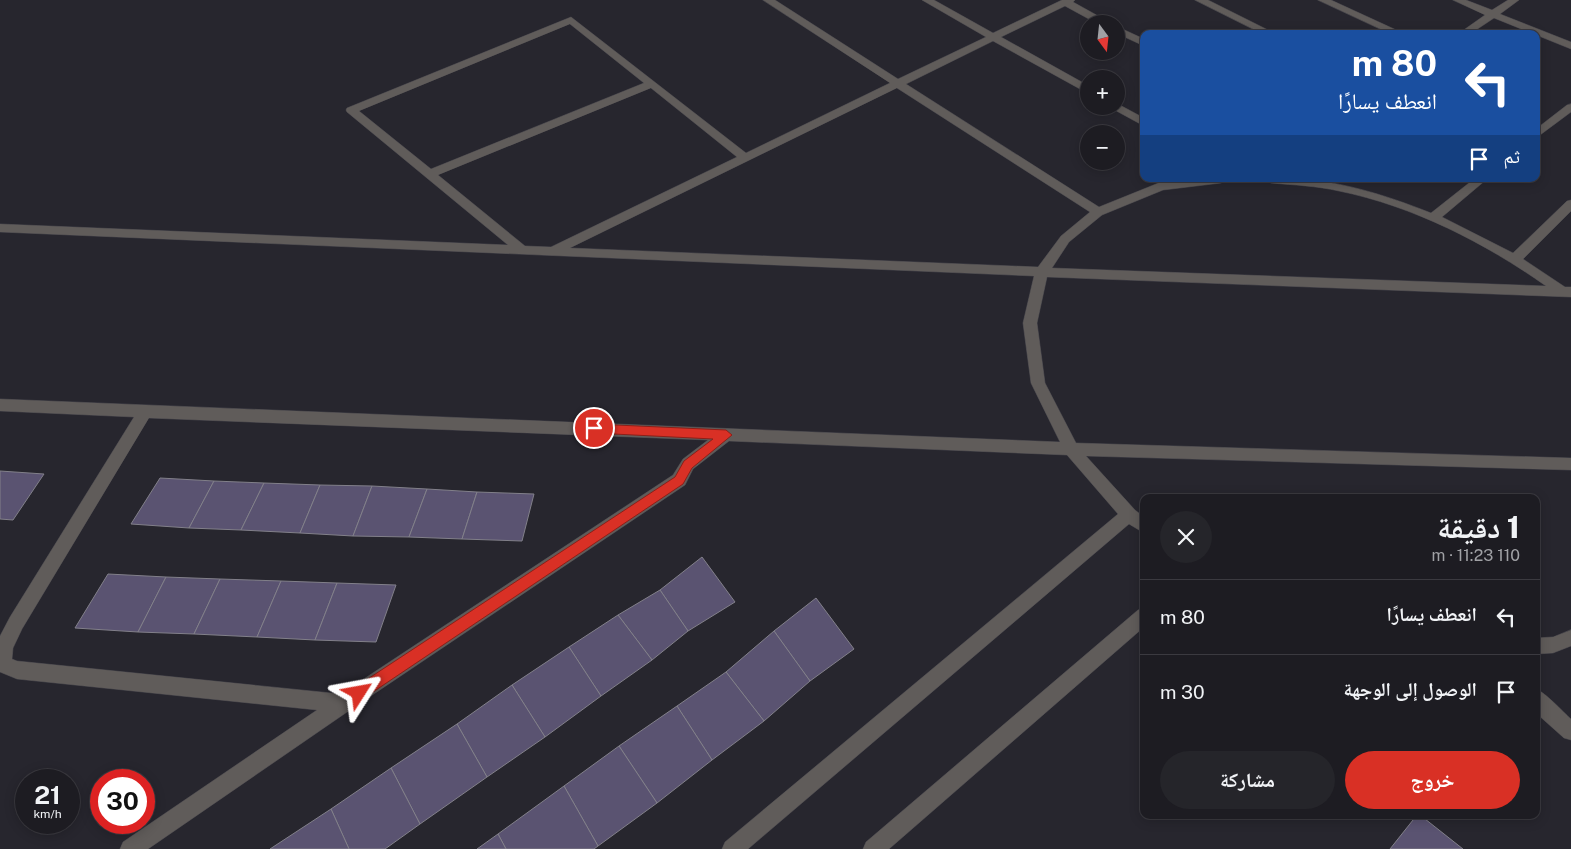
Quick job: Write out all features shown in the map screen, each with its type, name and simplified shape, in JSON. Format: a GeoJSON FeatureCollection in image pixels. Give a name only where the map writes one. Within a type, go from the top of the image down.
{"type":"FeatureCollection","features":[{"type":"Feature","properties":{"kind":"street"},"geometry":{"type":"LineString","coordinates":[[768,0],[1098,212]]}},
{"type":"Feature","properties":{"kind":"street"},"geometry":{"type":"LineString","coordinates":[[927,0],[1080,86]]}},
{"type":"Feature","properties":{"kind":"street"},"geometry":{"type":"LineString","coordinates":[[1200,0],[1263,30]]}},
{"type":"Feature","properties":{"kind":"street"},"geometry":{"type":"LineString","coordinates":[[1323,0],[1391,30]]}},
{"type":"Feature","properties":{"kind":"street"},"geometry":{"type":"LineString","coordinates":[[1458,0],[1531,30]]}},
{"type":"Feature","properties":{"kind":"street"},"geometry":{"type":"LineString","coordinates":[[1470,30],[1514,0]]}},
{"type":"Feature","properties":{"kind":"street"},"geometry":{"type":"LineString","coordinates":[[553,251],[1068,1],[1091,15]]}},
{"type":"Feature","properties":{"kind":"street"},"geometry":{"type":"LineString","coordinates":[[521,249],[351,110],[571,20],[745,158]]}},
{"type":"Feature","properties":{"kind":"street"},"geometry":{"type":"LineString","coordinates":[[1125,34],[1140,41]]}},
{"type":"Feature","properties":{"kind":"street"},"geometry":{"type":"LineString","coordinates":[[1540,34],[1571,46]]}},
{"type":"Feature","properties":{"kind":"street"},"geometry":{"type":"LineString","coordinates":[[429,174],[652,84]]}},
{"type":"Feature","properties":{"kind":"street"},"geometry":{"type":"LineString","coordinates":[[1540,132],[1571,107]]}},
{"type":"Feature","properties":{"kind":"street"},"geometry":{"type":"LineString","coordinates":[[1125,112],[1140,121]]}},
{"type":"Feature","properties":{"kind":"street"},"geometry":{"type":"LineString","coordinates":[[732,849],[1137,520],[1071,449],[1038,383],[1030,323],[1042,272],[1066,239],[1098,212],[1161,186],[1195,182]]}},
{"type":"Feature","properties":{"kind":"street"},"geometry":{"type":"LineString","coordinates":[[1294,182],[1346,189],[1434,217],[1475,236],[1515,259],[1568,294]]}},
{"type":"Feature","properties":{"kind":"street"},"geometry":{"type":"LineString","coordinates":[[1434,217],[1478,182]]}},
{"type":"Feature","properties":{"kind":"street"},"geometry":{"type":"LineString","coordinates":[[1515,259],[1571,204]]}},
{"type":"Feature","properties":{"kind":"street"},"geometry":{"type":"LineString","coordinates":[[0,228],[1568,294]]}},
{"type":"Feature","properties":{"kind":"street"},"geometry":{"type":"LineString","coordinates":[[0,405],[1071,449],[1571,464]]}},
{"type":"Feature","properties":{"kind":"street"},"geometry":{"type":"LineString","coordinates":[[145,412],[16,623],[4,647],[1,664],[17,670],[343,703]]}},
{"type":"Feature","properties":{"kind":"street"},"geometry":{"type":"LineString","coordinates":[[130,849],[343,703],[679,480],[688,464],[726,435]]}},
{"type":"Feature","properties":{"kind":"street"},"geometry":{"type":"LineString","coordinates":[[873,849],[1140,619]]}},
{"type":"Feature","properties":{"kind":"street"},"geometry":{"type":"LineString","coordinates":[[1540,646],[1553,645],[1571,638]]}},
{"type":"Feature","properties":{"kind":"street"},"geometry":{"type":"LineString","coordinates":[[1540,703],[1571,731]]}},
{"type":"Feature","properties":{"kind":"building"},"geometry":{"type":"Polygon","coordinates":[[[0,471],[44,474],[13,520],[0,519],[0,471]]]}},
{"type":"Feature","properties":{"kind":"building"},"geometry":{"type":"Polygon","coordinates":[[[160,478],[214,481],[189,528],[131,524],[160,478]]]}},
{"type":"Feature","properties":{"kind":"building"},"geometry":{"type":"Polygon","coordinates":[[[214,481],[264,483],[241,530],[189,528],[214,481]]]}},
{"type":"Feature","properties":{"kind":"building"},"geometry":{"type":"Polygon","coordinates":[[[264,483],[320,485],[300,533],[241,530],[264,483]]]}},
{"type":"Feature","properties":{"kind":"building"},"geometry":{"type":"Polygon","coordinates":[[[320,485],[372,486],[353,536],[300,533],[320,485]]]}},
{"type":"Feature","properties":{"kind":"building"},"geometry":{"type":"Polygon","coordinates":[[[372,486],[427,489],[409,537],[353,536],[372,486]]]}},
{"type":"Feature","properties":{"kind":"building"},"geometry":{"type":"Polygon","coordinates":[[[427,489],[477,492],[462,539],[409,537],[427,489]]]}},
{"type":"Feature","properties":{"kind":"building"},"geometry":{"type":"Polygon","coordinates":[[[477,492],[534,494],[522,541],[462,539],[477,492]]]}},
{"type":"Feature","properties":{"kind":"building"},"geometry":{"type":"Polygon","coordinates":[[[702,557],[735,602],[688,631],[660,590],[702,557]]]}},
{"type":"Feature","properties":{"kind":"building"},"geometry":{"type":"Polygon","coordinates":[[[108,574],[166,577],[138,632],[75,628],[108,574]]]}},
{"type":"Feature","properties":{"kind":"building"},"geometry":{"type":"Polygon","coordinates":[[[166,577],[220,579],[194,634],[138,632],[166,577]]]}},
{"type":"Feature","properties":{"kind":"building"},"geometry":{"type":"Polygon","coordinates":[[[220,579],[281,581],[257,637],[194,634],[220,579]]]}},
{"type":"Feature","properties":{"kind":"building"},"geometry":{"type":"Polygon","coordinates":[[[281,581],[337,583],[315,640],[257,637],[281,581]]]}},
{"type":"Feature","properties":{"kind":"building"},"geometry":{"type":"Polygon","coordinates":[[[337,583],[396,585],[376,642],[315,640],[337,583]]]}},
{"type":"Feature","properties":{"kind":"building"},"geometry":{"type":"Polygon","coordinates":[[[660,590],[688,631],[652,660],[618,615],[660,590]]]}},
{"type":"Feature","properties":{"kind":"building"},"geometry":{"type":"Polygon","coordinates":[[[816,598],[854,649],[810,681],[774,631],[816,598]]]}},
{"type":"Feature","properties":{"kind":"building"},"geometry":{"type":"Polygon","coordinates":[[[618,615],[652,660],[601,696],[569,647],[618,615]]]}},
{"type":"Feature","properties":{"kind":"building"},"geometry":{"type":"Polygon","coordinates":[[[774,631],[810,681],[764,721],[726,672],[774,631]]]}},
{"type":"Feature","properties":{"kind":"building"},"geometry":{"type":"Polygon","coordinates":[[[569,647],[601,696],[545,737],[512,685],[569,647]]]}},
{"type":"Feature","properties":{"kind":"building"},"geometry":{"type":"Polygon","coordinates":[[[726,672],[764,721],[712,760],[677,706],[726,672]]]}},
{"type":"Feature","properties":{"kind":"building"},"geometry":{"type":"Polygon","coordinates":[[[512,685],[545,737],[487,777],[457,724],[512,685]]]}},
{"type":"Feature","properties":{"kind":"building"},"geometry":{"type":"Polygon","coordinates":[[[677,706],[712,760],[657,803],[619,746],[677,706]]]}},
{"type":"Feature","properties":{"kind":"building"},"geometry":{"type":"Polygon","coordinates":[[[457,724],[487,777],[420,824],[391,768],[457,724]]]}},
{"type":"Feature","properties":{"kind":"building"},"geometry":{"type":"Polygon","coordinates":[[[619,746],[657,803],[598,846],[564,786],[619,746]]]}},
{"type":"Feature","properties":{"kind":"building"},"geometry":{"type":"Polygon","coordinates":[[[391,768],[420,824],[385,849],[349,849],[331,809],[391,768]]]}},
{"type":"Feature","properties":{"kind":"building"},"geometry":{"type":"Polygon","coordinates":[[[564,786],[598,846],[594,849],[506,849],[498,834],[564,786]]]}},
{"type":"Feature","properties":{"kind":"building"},"geometry":{"type":"Polygon","coordinates":[[[331,809],[349,849],[270,849],[331,809]]]}},
{"type":"Feature","properties":{"kind":"building"},"geometry":{"type":"Polygon","coordinates":[[[1414,819],[1425,819],[1463,849],[1390,849],[1414,819]]]}},
{"type":"Feature","properties":{"kind":"building"},"geometry":{"type":"Polygon","coordinates":[[[498,834],[506,849],[477,849],[498,834]]]}},
{"type":"Feature","properties":{"kind":"route"},"geometry":{"type":"LineString","coordinates":[[359,693],[679,480],[688,464],[726,435],[594,428]]}}]}
